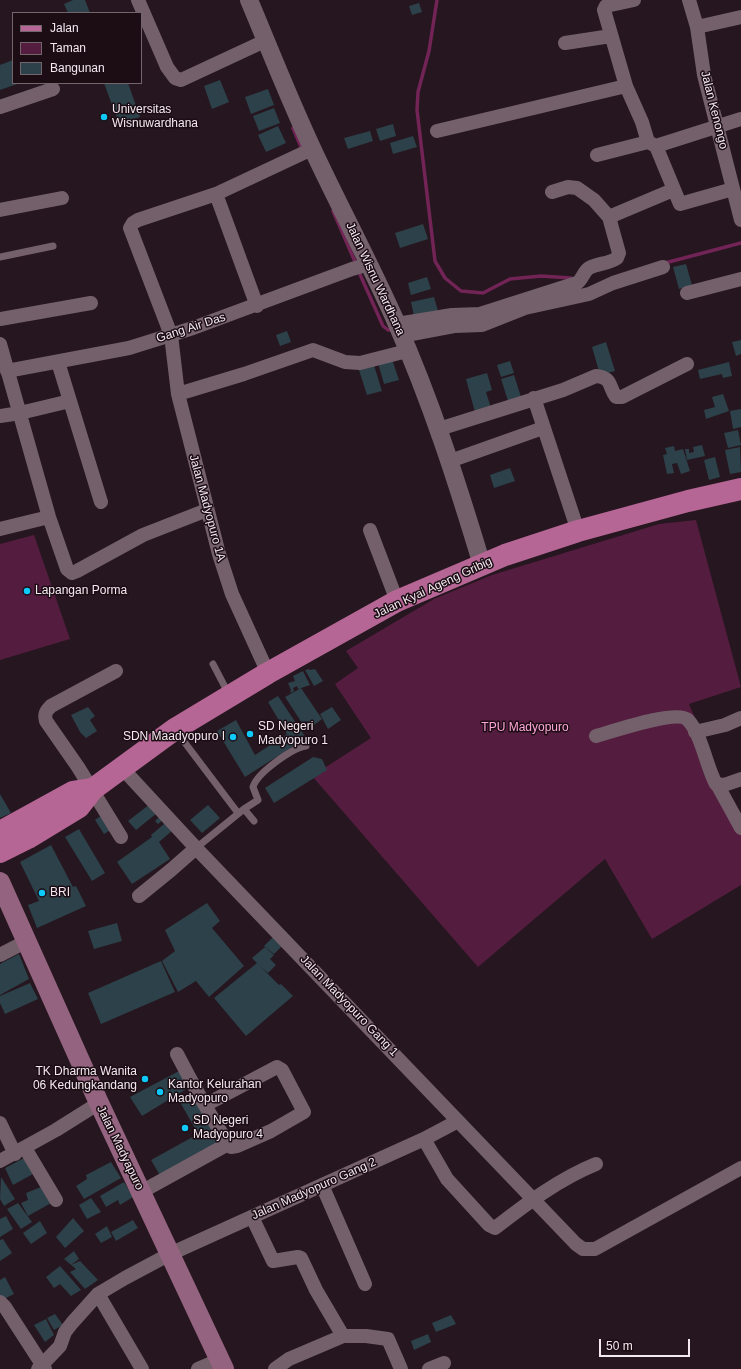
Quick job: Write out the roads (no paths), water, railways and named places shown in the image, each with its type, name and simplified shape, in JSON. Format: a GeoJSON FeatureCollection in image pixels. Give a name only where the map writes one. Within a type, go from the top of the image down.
{"type":"FeatureCollection","features":[{"type":"Feature","properties":{"kind":"main road","name":"Jalan Kyai Ageng Gribig"},"geometry":{"type":"LineString","coordinates":[[0,852],[28,838],[79,807],[93,790],[227,692],[268,673],[397,601],[505,555],[578,531],[688,501],[741,489]]}},
{"type":"Feature","properties":{"kind":"main road"},"geometry":{"type":"LineString","coordinates":[[0,832],[73,792],[93,790]]}},
{"type":"Feature","properties":{"kind":"main road","name":"Jalan Madyapuro"},"geometry":{"type":"LineString","coordinates":[[0,882],[99,1103],[222,1364]]}},
{"type":"Feature","properties":{"kind":"main road"},"geometry":{"type":"LineString","coordinates":[[0,912],[6,922],[25,935]]}},
{"type":"Feature","properties":{"kind":"street"},"geometry":{"type":"LineString","coordinates":[[138,0],[167,67],[175,78],[181,80],[261,43]]}},
{"type":"Feature","properties":{"kind":"street","name":"Jalan Wisnu Wardhana"},"geometry":{"type":"LineString","coordinates":[[249,0],[261,43],[312,149],[361,267],[401,334],[439,429],[482,565]]}},
{"type":"Feature","properties":{"kind":"street"},"geometry":{"type":"LineString","coordinates":[[634,0],[604,7],[610,36],[626,86],[680,204],[733,189]]}},
{"type":"Feature","properties":{"kind":"street","name":"Jalan Kenongo"},"geometry":{"type":"LineString","coordinates":[[689,0],[697,27],[704,75],[718,125],[741,220]]}},
{"type":"Feature","properties":{"kind":"street"},"geometry":{"type":"LineString","coordinates":[[697,27],[741,17]]}},
{"type":"Feature","properties":{"kind":"street"},"geometry":{"type":"LineString","coordinates":[[565,43],[610,36]]}},
{"type":"Feature","properties":{"kind":"street"},"geometry":{"type":"LineString","coordinates":[[437,131],[626,86]]}},
{"type":"Feature","properties":{"kind":"street"},"geometry":{"type":"LineString","coordinates":[[0,107],[53,89]]}},
{"type":"Feature","properties":{"kind":"street"},"geometry":{"type":"LineString","coordinates":[[596,155],[652,144],[741,119]]}},
{"type":"Feature","properties":{"kind":"street"},"geometry":{"type":"LineString","coordinates":[[257,306],[216,194],[312,149]]}},
{"type":"Feature","properties":{"kind":"street"},"geometry":{"type":"LineString","coordinates":[[552,192],[568,187],[577,188],[594,200],[609,217],[619,253],[617,258],[589,268],[584,273],[581,286]]}},
{"type":"Feature","properties":{"kind":"street"},"geometry":{"type":"LineString","coordinates":[[609,217],[673,190]]}},
{"type":"Feature","properties":{"kind":"street","name":"Jalan Madyopuro 1A"},"geometry":{"type":"LineString","coordinates":[[216,194],[138,220],[130,226],[171,335],[178,394],[219,554],[232,594],[268,673]]}},
{"type":"Feature","properties":{"kind":"street"},"geometry":{"type":"LineString","coordinates":[[0,210],[62,198]]}},
{"type":"Feature","properties":{"kind":"street","name":"Gang Air Das"},"geometry":{"type":"LineString","coordinates":[[8,371],[130,348],[257,306],[361,267]]}},
{"type":"Feature","properties":{"kind":"street"},"geometry":{"type":"LineString","coordinates":[[178,394],[244,374],[312,350],[345,362],[360,363],[401,334],[581,286],[613,283],[663,267]]}},
{"type":"Feature","properties":{"kind":"street"},"geometry":{"type":"LineString","coordinates":[[687,293],[741,278]]}},
{"type":"Feature","properties":{"kind":"street"},"geometry":{"type":"LineString","coordinates":[[453,321],[482,325],[581,286]]}},
{"type":"Feature","properties":{"kind":"street"},"geometry":{"type":"LineString","coordinates":[[0,319],[91,302]]}},
{"type":"Feature","properties":{"kind":"street"},"geometry":{"type":"LineString","coordinates":[[0,344],[49,517],[67,569],[72,573],[142,535],[207,510]]}},
{"type":"Feature","properties":{"kind":"street"},"geometry":{"type":"LineString","coordinates":[[58,362],[102,502]]}},
{"type":"Feature","properties":{"kind":"street"},"geometry":{"type":"LineString","coordinates":[[439,429],[563,390],[596,376],[601,376],[609,381],[616,397],[622,397],[687,364]]}},
{"type":"Feature","properties":{"kind":"street"},"geometry":{"type":"LineString","coordinates":[[534,398],[578,531]]}},
{"type":"Feature","properties":{"kind":"street"},"geometry":{"type":"LineString","coordinates":[[0,416],[20,413],[70,401]]}},
{"type":"Feature","properties":{"kind":"street"},"geometry":{"type":"LineString","coordinates":[[450,461],[543,428]]}},
{"type":"Feature","properties":{"kind":"street"},"geometry":{"type":"LineString","coordinates":[[0,529],[49,517]]}},
{"type":"Feature","properties":{"kind":"street"},"geometry":{"type":"LineString","coordinates":[[370,530],[397,601]]}},
{"type":"Feature","properties":{"kind":"street"},"geometry":{"type":"LineString","coordinates":[[116,671],[50,706],[46,710],[45,716],[46,721],[93,790],[121,837]]}},
{"type":"Feature","properties":{"kind":"street"},"geometry":{"type":"LineString","coordinates":[[596,736],[673,716],[687,719],[695,732],[718,786],[741,828]]}},
{"type":"Feature","properties":{"kind":"street"},"geometry":{"type":"LineString","coordinates":[[695,732],[725,725],[741,718]]}},
{"type":"Feature","properties":{"kind":"street","name":"Jalan Madyopuro Gang 1"},"geometry":{"type":"LineString","coordinates":[[122,768],[196,848],[576,1244],[583,1249],[595,1249],[741,1168]]}},
{"type":"Feature","properties":{"kind":"street"},"geometry":{"type":"LineString","coordinates":[[718,786],[741,779]]}},
{"type":"Feature","properties":{"kind":"street"},"geometry":{"type":"LineString","coordinates":[[139,896],[196,848]]}},
{"type":"Feature","properties":{"kind":"street"},"geometry":{"type":"LineString","coordinates":[[0,955],[25,935]]}},
{"type":"Feature","properties":{"kind":"street"},"geometry":{"type":"LineString","coordinates":[[177,1054],[205,1105],[231,1147],[237,1146],[272,1131],[303,1114],[304,1112],[282,1070],[277,1067],[205,1105]]}},
{"type":"Feature","properties":{"kind":"street"},"geometry":{"type":"LineString","coordinates":[[0,1161],[20,1151],[99,1103]]}},
{"type":"Feature","properties":{"kind":"street","name":"Jalan Madyopuro Gang 2"},"geometry":{"type":"LineString","coordinates":[[42,1368],[60,1346],[68,1327],[98,1294],[170,1254],[424,1139],[458,1121]]}},
{"type":"Feature","properties":{"kind":"street"},"geometry":{"type":"LineString","coordinates":[[0,1123],[56,1200]]}},
{"type":"Feature","properties":{"kind":"street"},"geometry":{"type":"LineString","coordinates":[[424,1139],[447,1179],[489,1225],[495,1228],[533,1199],[583,1169],[596,1164]]}},
{"type":"Feature","properties":{"kind":"street"},"geometry":{"type":"LineString","coordinates":[[141,1192],[228,1144]]}},
{"type":"Feature","properties":{"kind":"street"},"geometry":{"type":"LineString","coordinates":[[322,1185],[365,1284]]}},
{"type":"Feature","properties":{"kind":"street"},"geometry":{"type":"LineString","coordinates":[[252,1217],[273,1261],[298,1257],[300,1258],[316,1290],[343,1336]]}},
{"type":"Feature","properties":{"kind":"street"},"geometry":{"type":"LineString","coordinates":[[98,1294],[142,1369]]}},
{"type":"Feature","properties":{"kind":"street"},"geometry":{"type":"LineString","coordinates":[[0,1302],[5,1307],[42,1368]]}},
{"type":"Feature","properties":{"kind":"street"},"geometry":{"type":"LineString","coordinates":[[275,1369],[289,1359],[343,1336],[366,1336],[388,1339],[401,1369]]}},
{"type":"Feature","properties":{"kind":"street"},"geometry":{"type":"LineString","coordinates":[[429,1369],[444,1363]]}},
{"type":"Feature","properties":{"kind":"street"},"geometry":{"type":"LineString","coordinates":[[198,1369],[222,1364]]}},
{"type":"Feature","properties":{"kind":"lane"},"geometry":{"type":"LineString","coordinates":[[0,257],[53,246]]}},
{"type":"Feature","properties":{"kind":"lane"},"geometry":{"type":"LineString","coordinates":[[213,664],[227,692]]}},
{"type":"Feature","properties":{"kind":"lane"},"geometry":{"type":"LineString","coordinates":[[175,729],[241,811],[254,821]]}},
{"type":"Feature","properties":{"kind":"lane"},"geometry":{"type":"LineString","coordinates":[[196,848],[241,811],[258,800],[253,786],[254,782],[280,760],[296,749],[306,746]]}},
{"type":"Feature","properties":{"kind":"waterway"},"geometry":{"type":"LineString","coordinates":[[437,0],[429,51],[418,92],[417,110],[435,261],[445,278],[461,291],[483,293],[510,279],[541,276],[571,278],[572,280]]}},
{"type":"Feature","properties":{"kind":"waterway"},"geometry":{"type":"LineString","coordinates":[[293,128],[301,147]]}},
{"type":"Feature","properties":{"kind":"waterway"},"geometry":{"type":"LineString","coordinates":[[333,211],[356,264]]}},
{"type":"Feature","properties":{"kind":"waterway"},"geometry":{"type":"LineString","coordinates":[[665,263],[741,243]]}},
{"type":"Feature","properties":{"kind":"waterway"},"geometry":{"type":"LineString","coordinates":[[358,270],[383,326],[388,330],[394,329]]}},
{"type":"Feature","properties":{"kind":"place","name":"Universitas Wisnuwardhana"},"geometry":{"type":"Point","coordinates":[104,117]}},
{"type":"Feature","properties":{"kind":"place","name":"Lapangan Porma"},"geometry":{"type":"Point","coordinates":[27,591]}},
{"type":"Feature","properties":{"kind":"place","name":"SD Negeri Madyopuro 1"},"geometry":{"type":"Point","coordinates":[250,734]}},
{"type":"Feature","properties":{"kind":"place","name":"SDN Maadyopuro I"},"geometry":{"type":"Point","coordinates":[233,737]}},
{"type":"Feature","properties":{"kind":"place","name":"BRI"},"geometry":{"type":"Point","coordinates":[42,893]}},
{"type":"Feature","properties":{"kind":"place","name":"TK Dharma Wanita 06 Kedungkandang"},"geometry":{"type":"Point","coordinates":[145,1079]}},
{"type":"Feature","properties":{"kind":"place","name":"Kantor Kelurahan Madyopuro"},"geometry":{"type":"Point","coordinates":[160,1092]}},
{"type":"Feature","properties":{"kind":"place","name":"SD Negeri Madyopuro 4"},"geometry":{"type":"Point","coordinates":[185,1128]}},
{"type":"Feature","properties":{"kind":"park label","name":"TPU Madyopuro"},"geometry":{"type":"Point","coordinates":[525,728]}}]}
